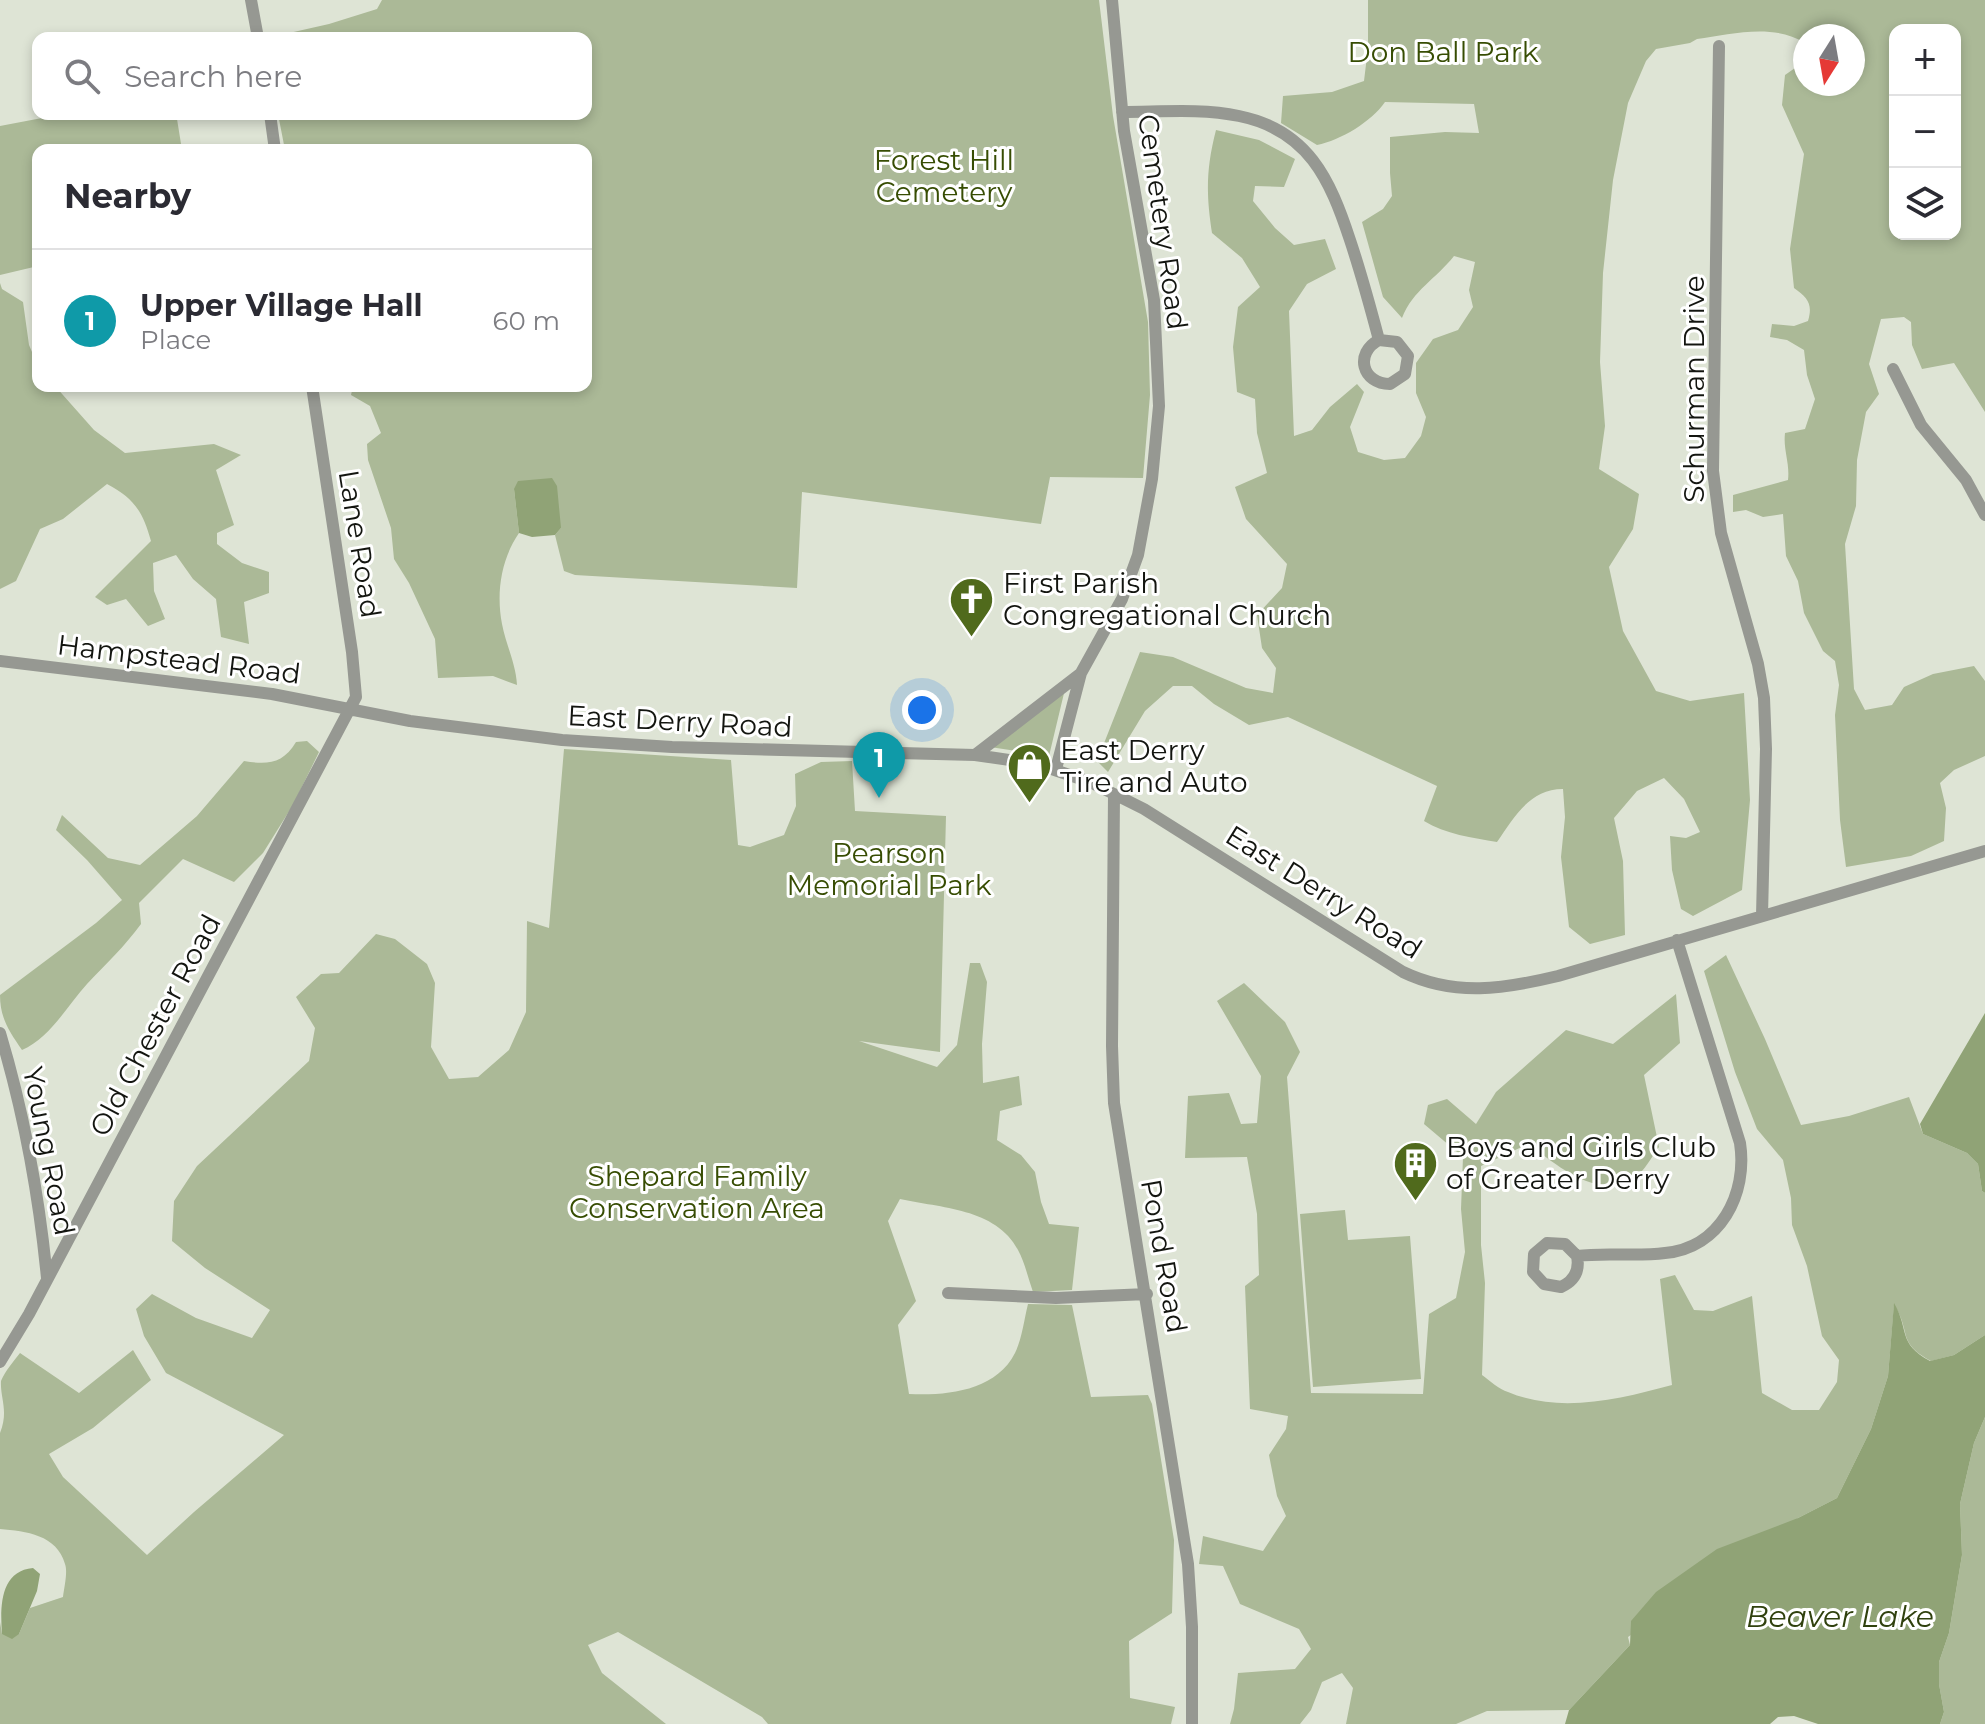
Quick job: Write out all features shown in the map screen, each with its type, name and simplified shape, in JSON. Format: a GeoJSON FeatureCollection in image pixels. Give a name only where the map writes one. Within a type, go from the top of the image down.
{"type":"FeatureCollection","features":[{"type":"Feature","properties":{"kind":"street"},"geometry":{"type":"LineString","coordinates":[[251,0],[257,32]]}},
{"type":"Feature","properties":{"kind":"street","name":"Cemetery Road"},"geometry":{"type":"LineString","coordinates":[[1056,769],[1081,673],[1122,599],[1138,555],[1152,479],[1159,406],[1152,285],[1122,112],[1112,0]]}},
{"type":"Feature","properties":{"kind":"street","name":"Schurman Drive"},"geometry":{"type":"LineString","coordinates":[[1719,46],[1713,471],[1721,533],[1758,664],[1764,698],[1766,749],[1762,916]]}},
{"type":"Feature","properties":{"kind":"street"},"geometry":{"type":"LineString","coordinates":[[1122,112],[1239,116],[1268,125],[1292,139],[1319,166],[1330,186],[1361,274],[1379,340]]}},
{"type":"Feature","properties":{"kind":"street"},"geometry":{"type":"LineString","coordinates":[[271,120],[274,144]]}},
{"type":"Feature","properties":{"kind":"street"},"geometry":{"type":"LineString","coordinates":[[1893,369],[1921,425],[1966,480],[1985,515]]}},
{"type":"Feature","properties":{"kind":"street","name":"Lane Road"},"geometry":{"type":"LineString","coordinates":[[313,392],[352,652],[356,697],[352,709]]}},
{"type":"Feature","properties":{"kind":"street","name":"Hampstead Road"},"geometry":{"type":"LineString","coordinates":[[0,661],[260,692],[352,709]]}},
{"type":"Feature","properties":{"kind":"street"},"geometry":{"type":"LineString","coordinates":[[975,755],[1081,673]]}},
{"type":"Feature","properties":{"kind":"street","name":"East Derry Road"},"geometry":{"type":"LineString","coordinates":[[352,709],[441,725],[600,743],[975,755],[1056,769],[1114,794],[1172,826],[1393,966],[1438,986],[1472,990],[1511,987],[1558,976],[1985,851]]}},
{"type":"Feature","properties":{"kind":"street","name":"Old Chester Road"},"geometry":{"type":"LineString","coordinates":[[0,1362],[352,709]]}},
{"type":"Feature","properties":{"kind":"street","name":"Pond Road"},"geometry":{"type":"LineString","coordinates":[[1114,794],[1113,1086],[1191,1592],[1192,1724]]}},
{"type":"Feature","properties":{"kind":"street"},"geometry":{"type":"LineString","coordinates":[[1577,1256],[1663,1254],[1685,1249],[1702,1241],[1718,1226],[1728,1214],[1739,1189],[1743,1159],[1740,1143],[1677,940]]}},
{"type":"Feature","properties":{"kind":"street","name":"Young Road"},"geometry":{"type":"LineString","coordinates":[[0,1033],[14,1081],[34,1180],[47,1278]]}},
{"type":"Feature","properties":{"kind":"street"},"geometry":{"type":"LineString","coordinates":[[948,1293],[1056,1298],[1147,1294]]}},
{"type":"Feature","properties":{"kind":"green space","name":"Forest Hill Cemetery"},"geometry":{"type":"Polygon","coordinates":[[[382,0],[1099,0],[1113,116],[1148,322],[1150,395],[1143,478],[1050,477],[1041,524],[802,492],[797,588],[575,575],[564,571],[555,535],[561,528],[514,489],[519,533],[504,565],[500,600],[502,624],[517,685],[493,676],[438,678],[435,639],[409,583],[394,559],[391,528],[368,460],[367,444],[381,433],[370,406],[351,395],[352,392],[592,392],[592,144],[284,144],[279,120],[592,120],[592,32],[294,32],[377,9],[382,0]]]}},
{"type":"Feature","properties":{"kind":"green space","name":"Don Ball Park"},"geometry":{"type":"Polygon","coordinates":[[[1368,0],[1985,0],[1985,412],[1954,363],[1922,369],[1912,345],[1911,322],[1904,317],[1881,319],[1869,364],[1879,394],[1866,412],[1857,460],[1856,506],[1845,544],[1854,689],[1865,710],[1892,705],[1904,687],[1933,674],[1974,666],[1985,681],[1985,756],[1954,770],[1940,783],[1946,808],[1944,841],[1911,856],[1846,867],[1840,820],[1835,715],[1839,685],[1835,661],[1823,651],[1804,613],[1798,581],[1786,556],[1783,514],[1763,517],[1746,510],[1733,512],[1733,495],[1788,480],[1785,433],[1805,429],[1815,399],[1807,375],[1804,350],[1787,340],[1770,337],[1772,324],[1794,326],[1808,321],[1810,310],[1806,298],[1794,288],[1790,249],[1804,154],[1782,105],[1785,75],[1793,69],[1793,96],[1865,96],[1865,24],[1793,24],[1793,37],[1780,33],[1738,33],[1656,49],[1646,61],[1628,103],[1613,180],[1603,273],[1600,362],[1605,426],[1599,469],[1639,494],[1633,529],[1609,567],[1623,631],[1656,691],[1690,701],[1744,693],[1750,800],[1742,890],[1693,916],[1681,909],[1672,870],[1670,836],[1686,838],[1700,832],[1684,799],[1664,778],[1637,791],[1614,818],[1623,861],[1625,935],[1590,944],[1569,927],[1561,857],[1565,817],[1563,789],[1551,790],[1532,799],[1497,842],[1450,832],[1424,821],[1437,786],[1288,717],[1249,725],[1214,704],[1192,686],[1173,686],[1145,711],[1108,772],[1097,761],[1140,652],[1173,657],[1246,688],[1273,693],[1276,668],[1262,648],[1257,615],[1282,588],[1287,564],[1246,519],[1235,487],[1267,473],[1257,433],[1255,399],[1237,392],[1233,347],[1238,307],[1260,287],[1242,258],[1212,233],[1208,182],[1216,130],[1259,140],[1295,159],[1284,187],[1255,186],[1253,201],[1294,245],[1325,239],[1336,269],[1307,284],[1289,311],[1294,436],[1312,430],[1330,407],[1357,384],[1364,392],[1350,427],[1358,452],[1384,460],[1405,458],[1421,436],[1426,417],[1416,393],[1416,363],[1433,339],[1458,330],[1473,307],[1469,290],[1475,262],[1454,256],[1419,292],[1402,318],[1383,297],[1362,222],[1383,209],[1392,196],[1390,137],[1445,132],[1479,133],[1474,104],[1385,102],[1355,129],[1317,145],[1281,123],[1283,96],[1332,92],[1364,81],[1368,0]]]}},
{"type":"Feature","properties":{"kind":"green space"},"geometry":{"type":"Polygon","coordinates":[[[32,120],[177,120],[181,144],[32,144],[32,267],[0,275],[0,126],[32,120]]]}},
{"type":"Feature","properties":{"kind":"green space"},"geometry":{"type":"Polygon","coordinates":[[[0,283],[2,289],[23,302],[32,352],[32,392],[60,392],[94,430],[125,453],[214,444],[241,455],[216,470],[234,525],[217,533],[217,544],[242,563],[269,572],[269,593],[244,602],[249,644],[221,637],[216,599],[193,579],[176,555],[153,563],[154,591],[165,619],[148,626],[126,599],[107,605],[95,597],[151,541],[136,507],[107,484],[63,519],[40,529],[16,581],[0,589],[0,283]]]}},
{"type":"Feature","properties":{"kind":"green space"},"geometry":{"type":"Polygon","coordinates":[[[1065,689],[1049,756],[990,747],[1065,689]]]}},
{"type":"Feature","properties":{"kind":"green space"},"geometry":{"type":"Polygon","coordinates":[[[307,741],[319,752],[293,805],[263,853],[234,882],[183,859],[139,903],[141,924],[128,940],[50,1030],[22,1050],[6,1024],[0,995],[122,900],[56,830],[62,815],[108,858],[140,865],[197,816],[244,761],[274,761],[286,755],[296,742],[307,741]]]}},
{"type":"Feature","properties":{"kind":"green space"},"geometry":{"type":"Polygon","coordinates":[[[564,749],[731,760],[738,845],[750,847],[784,835],[796,806],[795,774],[821,762],[852,761],[855,811],[946,816],[940,1052],[859,1041],[937,1067],[957,1045],[970,963],[980,963],[987,982],[982,1044],[983,1083],[1019,1076],[1022,1105],[1000,1111],[997,1140],[1021,1155],[1035,1172],[1049,1224],[1079,1227],[1072,1290],[1033,1292],[1018,1250],[996,1226],[966,1212],[900,1199],[888,1221],[916,1301],[898,1325],[909,1394],[954,1392],[996,1376],[1015,1353],[1028,1304],[1072,1305],[1091,1397],[1148,1395],[1174,1540],[1172,1613],[1129,1641],[1130,1698],[1175,1707],[1171,1724],[768,1724],[762,1717],[618,1632],[588,1645],[602,1673],[666,1724],[0,1724],[0,1622],[2,1634],[19,1634],[30,1608],[63,1597],[66,1571],[61,1554],[48,1541],[30,1533],[0,1529],[0,1433],[4,1411],[1,1381],[5,1374],[20,1353],[79,1393],[133,1350],[151,1380],[93,1428],[49,1454],[63,1477],[147,1555],[284,1435],[166,1373],[144,1336],[136,1309],[152,1294],[196,1318],[252,1338],[270,1310],[205,1268],[172,1241],[174,1201],[197,1166],[309,1061],[315,1028],[296,997],[321,974],[339,973],[376,934],[395,939],[427,964],[435,983],[431,1047],[449,1079],[478,1077],[509,1050],[526,1012],[527,921],[549,928],[564,749]]]}},
{"type":"Feature","properties":{"kind":"green space"},"geometry":{"type":"Polygon","coordinates":[[[1726,955],[1801,1125],[1849,1116],[1909,1097],[1923,1134],[1967,1153],[1978,1164],[1982,1191],[1985,1193],[1985,1335],[1954,1355],[1931,1361],[1909,1342],[1894,1305],[1888,1376],[1871,1429],[1837,1498],[1798,1518],[1628,1637],[1630,1645],[1569,1710],[1487,1711],[1456,1724],[1346,1724],[1353,1688],[1342,1673],[1322,1682],[1311,1710],[1300,1724],[1230,1724],[1238,1673],[1295,1669],[1311,1649],[1299,1629],[1240,1604],[1223,1566],[1199,1564],[1203,1536],[1263,1551],[1286,1516],[1277,1496],[1269,1455],[1286,1429],[1288,1416],[1250,1409],[1245,1286],[1259,1275],[1257,1214],[1247,1157],[1185,1158],[1188,1096],[1229,1093],[1241,1124],[1257,1123],[1261,1076],[1217,1001],[1244,983],[1285,1022],[1300,1052],[1287,1077],[1311,1393],[1423,1394],[1429,1314],[1456,1298],[1465,1252],[1461,1209],[1463,1157],[1424,1124],[1428,1105],[1447,1099],[1476,1124],[1496,1092],[1566,1030],[1613,1044],[1676,994],[1680,1043],[1644,1075],[1659,1147],[1638,1175],[1620,1183],[1592,1183],[1578,1178],[1528,1144],[1481,1166],[1481,1245],[1485,1283],[1482,1375],[1505,1391],[1548,1402],[1590,1402],[1672,1385],[1660,1279],[1675,1275],[1694,1310],[1713,1311],[1752,1296],[1762,1393],[1792,1410],[1819,1410],[1837,1382],[1839,1360],[1822,1336],[1807,1266],[1792,1225],[1791,1198],[1783,1160],[1757,1129],[1735,1072],[1704,971],[1726,955]]]}},
{"type":"Feature","properties":{"kind":"green space"},"geometry":{"type":"Polygon","coordinates":[[[1345,1210],[1348,1240],[1410,1236],[1421,1379],[1313,1387],[1300,1214],[1345,1210]]]}},
{"type":"Feature","properties":{"kind":"green space"},"geometry":{"type":"Polygon","coordinates":[[[1985,1417],[1985,1724],[1940,1724],[1944,1712],[1939,1662],[1949,1633],[1962,1555],[1960,1504],[1974,1443],[1985,1417]]]}},
{"type":"Feature","properties":{"kind":"water"},"geometry":{"type":"Polygon","coordinates":[[[552,478],[557,486],[561,528],[555,535],[532,537],[519,533],[514,489],[518,481],[552,478]]]}},
{"type":"Feature","properties":{"kind":"water"},"geometry":{"type":"Polygon","coordinates":[[[1985,1013],[1985,1193],[1982,1191],[1978,1164],[1967,1153],[1923,1134],[1920,1124],[1985,1013]]]}},
{"type":"Feature","properties":{"kind":"water","name":"Beaver Lake"},"geometry":{"type":"Polygon","coordinates":[[[1894,1303],[1908,1342],[1930,1361],[1954,1355],[1985,1335],[1985,1417],[1974,1443],[1960,1504],[1962,1555],[1949,1633],[1939,1662],[1944,1712],[1940,1724],[1818,1724],[1794,1716],[1778,1717],[1770,1724],[1565,1724],[1569,1710],[1630,1645],[1631,1621],[1656,1592],[1717,1549],[1798,1518],[1837,1498],[1871,1429],[1888,1376],[1894,1303]]]}},
{"type":"Feature","properties":{"kind":"water"},"geometry":{"type":"Polygon","coordinates":[[[33,1568],[40,1574],[37,1591],[19,1634],[12,1639],[2,1634],[4,1592],[14,1576],[33,1568]]]}},
{"type":"Feature","properties":{"kind":"place","name":"First Parish Congregational Church"},"geometry":{"type":"Point","coordinates":[972,638]}},
{"type":"Feature","properties":{"kind":"place","name":"Upper Village Hall"},"geometry":{"type":"Point","coordinates":[879,798]}},
{"type":"Feature","properties":{"kind":"place","name":"East Derry Tire and Auto"},"geometry":{"type":"Point","coordinates":[1029,805]}},
{"type":"Feature","properties":{"kind":"place","name":"Boys and Girls Club of Greater Derry"},"geometry":{"type":"Point","coordinates":[1415,1202]}},
{"type":"Feature","properties":{"kind":"park label","name":"Pearson Memorial Park"},"geometry":{"type":"Point","coordinates":[889,869]}},
{"type":"Feature","properties":{"kind":"park label","name":"Shepard Family Conservation Area"},"geometry":{"type":"Point","coordinates":[697,1192]}}]}
